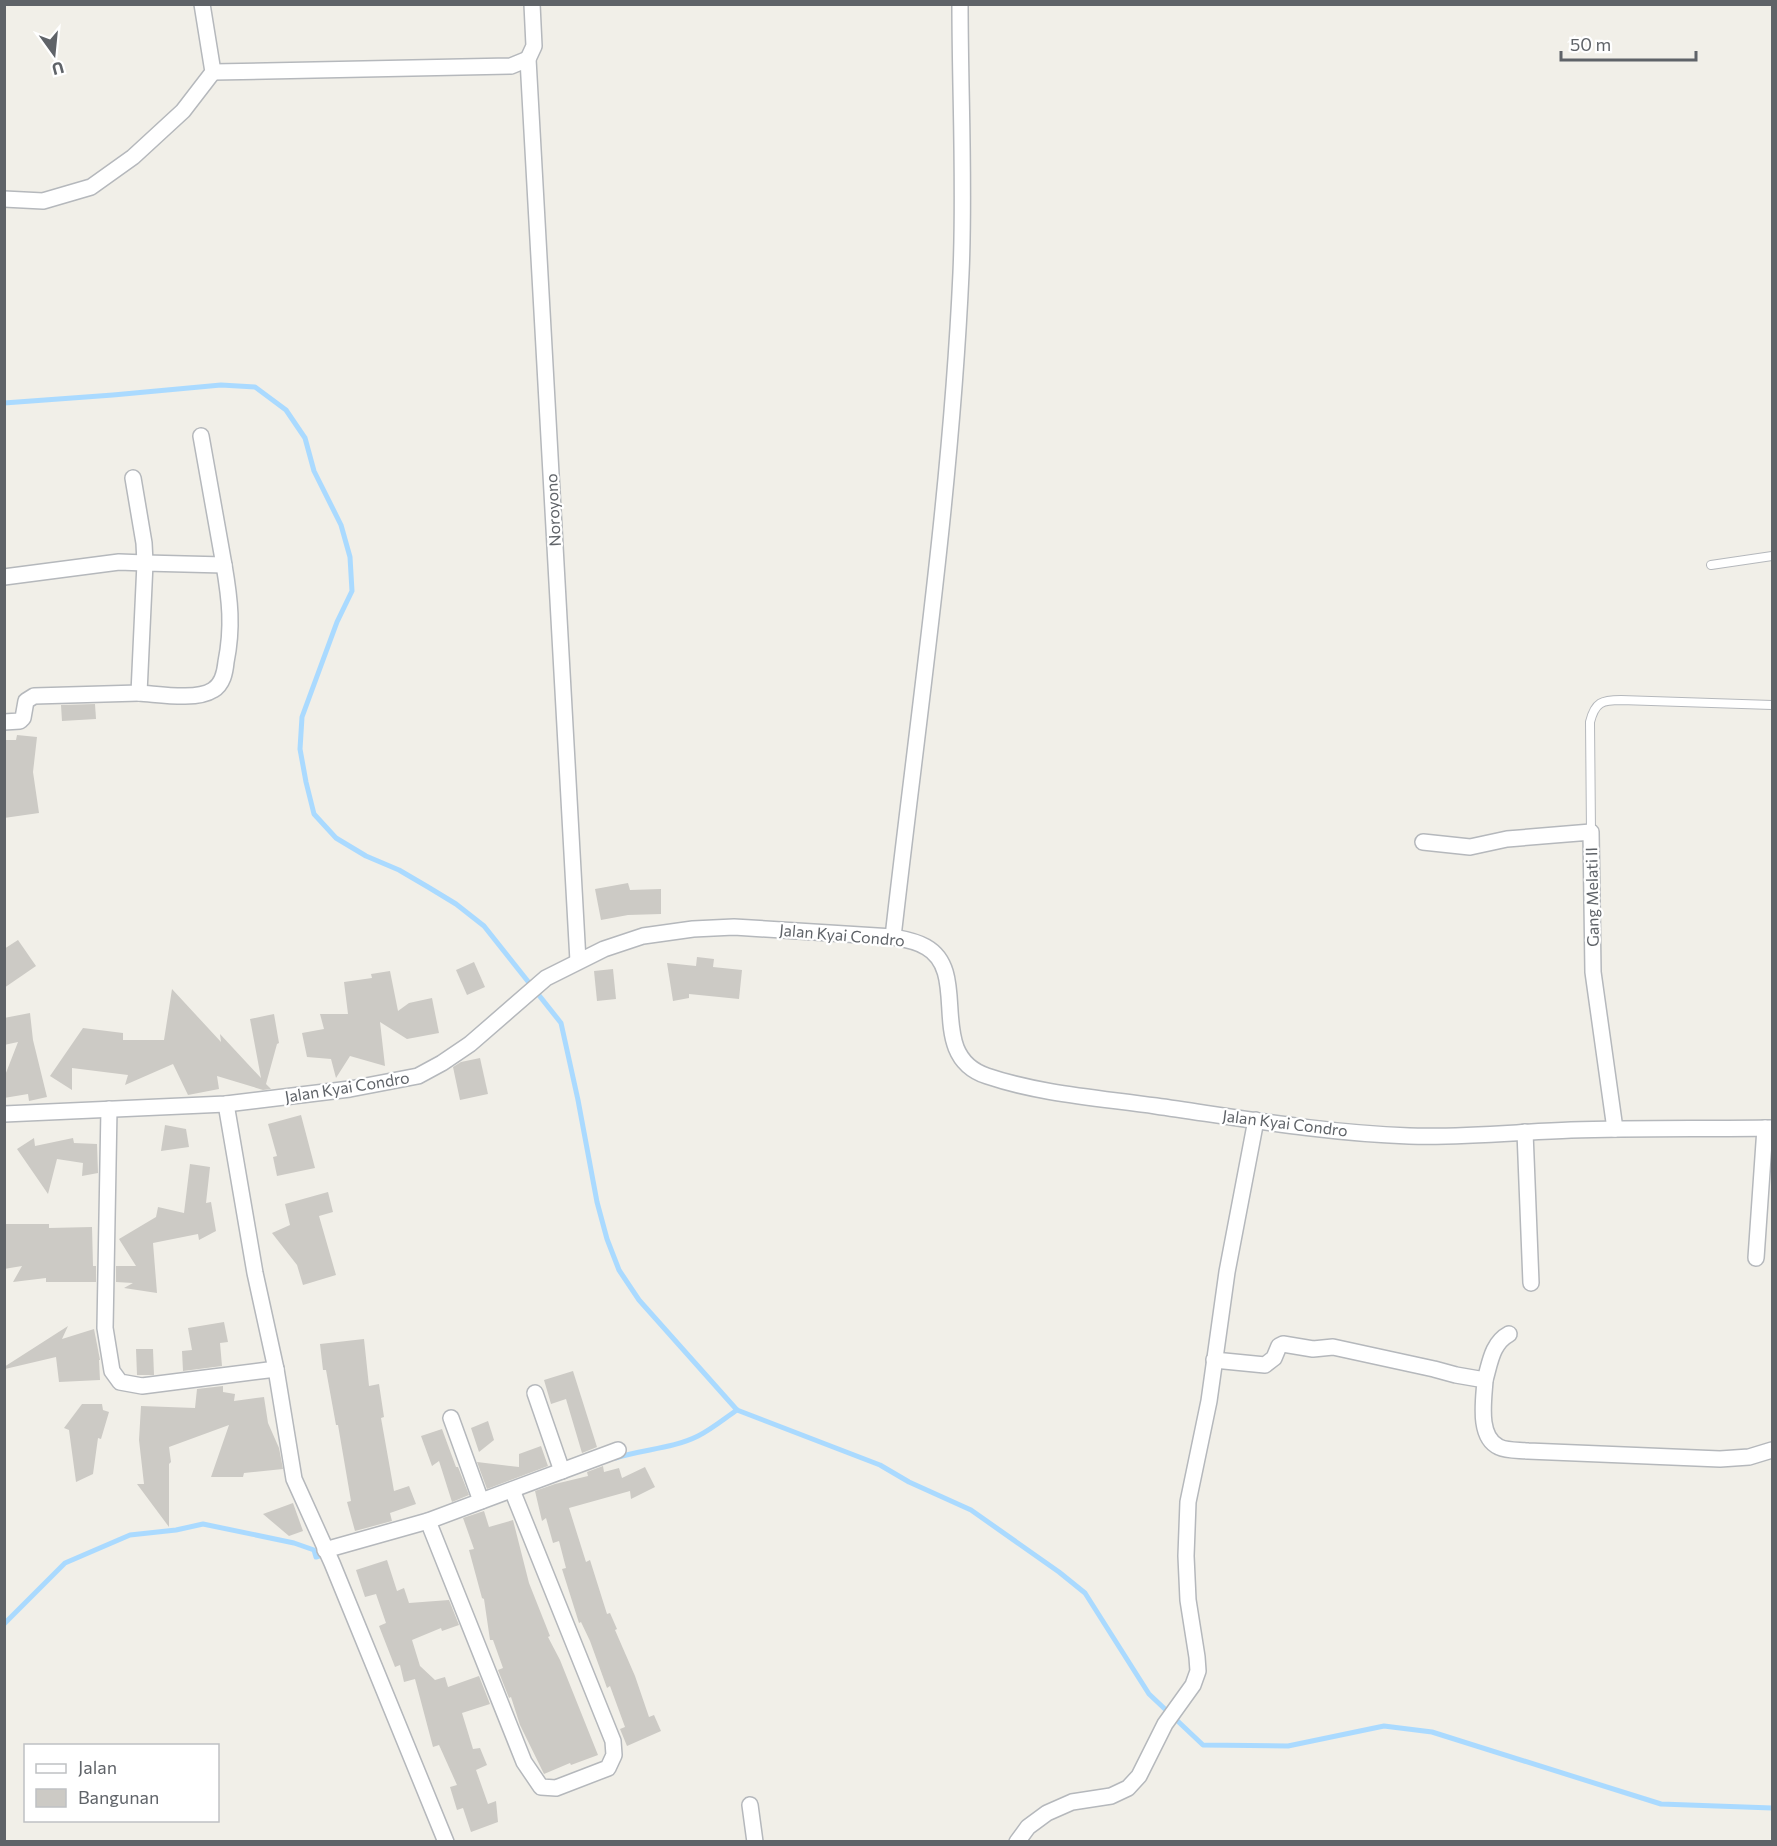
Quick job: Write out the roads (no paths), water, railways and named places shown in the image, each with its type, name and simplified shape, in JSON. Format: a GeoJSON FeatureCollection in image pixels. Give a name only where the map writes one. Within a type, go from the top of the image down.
{"type":"FeatureCollection","features":[{"type":"Feature","properties":{"kind":"street"},"geometry":{"type":"LineString","coordinates":[[4,199],[43,201],[91,187],[134,157],[183,111],[213,72],[202,4]]}},
{"type":"Feature","properties":{"kind":"street","name":"Noroyono"},"geometry":{"type":"LineString","coordinates":[[532,4],[534,46],[528,59],[578,962]]}},
{"type":"Feature","properties":{"kind":"street"},"geometry":{"type":"LineString","coordinates":[[893,937],[941,540],[961,274],[963,188],[960,4]]}},
{"type":"Feature","properties":{"kind":"street"},"geometry":{"type":"LineString","coordinates":[[213,72],[511,66],[528,59]]}},
{"type":"Feature","properties":{"kind":"street"},"geometry":{"type":"LineString","coordinates":[[4,722],[20,721],[23,718],[26,701],[34,696],[139,693],[197,695],[214,690],[219,684],[224,675],[231,631],[230,604],[201,436]]}},
{"type":"Feature","properties":{"kind":"street"},"geometry":{"type":"LineString","coordinates":[[133,478],[145,562],[139,693]]}},
{"type":"Feature","properties":{"kind":"street"},"geometry":{"type":"LineString","coordinates":[[4,576],[110,563],[224,565]]}},
{"type":"Feature","properties":{"kind":"street","name":"Gang Melati II"},"geometry":{"type":"LineString","coordinates":[[1423,842],[1470,847],[1507,838],[1591,832],[1593,972],[1615,1129]]}},
{"type":"Feature","properties":{"kind":"street","name":"Jalan Kyai Condro"},"geometry":{"type":"LineString","coordinates":[[4,1114],[226,1104],[350,1089],[418,1076],[470,1044],[546,978],[604,949],[643,936],[693,929],[734,927],[893,937],[927,947],[939,961],[948,986],[951,1029],[957,1050],[972,1070],[992,1077],[1076,1095],[1303,1127],[1401,1136],[1615,1129],[1769,1128]]}},
{"type":"Feature","properties":{"kind":"street"},"geometry":{"type":"LineString","coordinates":[[226,1104],[255,1273],[276,1369],[294,1479],[328,1554],[446,1842]]}},
{"type":"Feature","properties":{"kind":"street"},"geometry":{"type":"LineString","coordinates":[[109,1109],[105,1328],[112,1371],[120,1382],[142,1386],[276,1369]]}},
{"type":"Feature","properties":{"kind":"street"},"geometry":{"type":"LineString","coordinates":[[1017,1842],[1028,1827],[1047,1813],[1072,1802],[1112,1796],[1128,1788],[1139,1776],[1165,1724],[1193,1685],[1197,1671],[1196,1644],[1188,1600],[1186,1556],[1188,1502],[1209,1401],[1227,1272],[1256,1120]]}},
{"type":"Feature","properties":{"kind":"street"},"geometry":{"type":"LineString","coordinates":[[1756,1258],[1769,1128]]}},
{"type":"Feature","properties":{"kind":"street"},"geometry":{"type":"LineString","coordinates":[[1525,1132],[1531,1283]]}},
{"type":"Feature","properties":{"kind":"street"},"geometry":{"type":"LineString","coordinates":[[1509,1334],[1501,1338],[1496,1345],[1485,1380],[1485,1428],[1489,1438],[1500,1448],[1720,1459],[1749,1457],[1773,1450]]}},
{"type":"Feature","properties":{"kind":"street"},"geometry":{"type":"LineString","coordinates":[[1214,1360],[1265,1365],[1274,1358],[1279,1346],[1283,1344],[1312,1349],[1333,1347],[1485,1380]]}},
{"type":"Feature","properties":{"kind":"street"},"geometry":{"type":"LineString","coordinates":[[535,1393],[562,1471]]}},
{"type":"Feature","properties":{"kind":"street"},"geometry":{"type":"LineString","coordinates":[[451,1418],[481,1501]]}},
{"type":"Feature","properties":{"kind":"street"},"geometry":{"type":"LineString","coordinates":[[328,1554],[429,1522],[481,1501],[513,1495],[562,1471],[618,1450]]}},
{"type":"Feature","properties":{"kind":"street"},"geometry":{"type":"LineString","coordinates":[[429,1522],[524,1762],[538,1783],[547,1789],[556,1788],[608,1768],[614,1755],[613,1741],[513,1495]]}},
{"type":"Feature","properties":{"kind":"street"},"geometry":{"type":"LineString","coordinates":[[750,1805],[755,1842]]}},
{"type":"Feature","properties":{"kind":"lane"},"geometry":{"type":"LineString","coordinates":[[1711,566],[1773,556]]}},
{"type":"Feature","properties":{"kind":"lane"},"geometry":{"type":"LineString","coordinates":[[1591,832],[1590,722],[1592,711],[1598,704],[1607,700],[1621,700],[1773,705]]}},
{"type":"Feature","properties":{"kind":"waterway"},"geometry":{"type":"LineString","coordinates":[[4,403],[221,385],[255,387],[286,410],[305,438],[314,471],[341,525],[350,557],[352,591],[337,622],[302,717],[300,749],[314,814],[336,838],[428,887],[456,904],[484,926],[561,1023],[597,1202],[607,1239],[619,1270],[639,1300],[737,1410],[880,1465],[909,1482],[971,1510],[1059,1572],[1085,1593],[1149,1694],[1203,1745],[1288,1746],[1384,1726],[1432,1732],[1661,1804],[1772,1808]]}},
{"type":"Feature","properties":{"kind":"waterway"},"geometry":{"type":"LineString","coordinates":[[616,1458],[688,1440],[708,1430],[737,1410]]}},
{"type":"Feature","properties":{"kind":"waterway"},"geometry":{"type":"LineString","coordinates":[[4,1624],[65,1563],[130,1535],[176,1530],[203,1524],[294,1543],[314,1550],[316,1557],[326,1554]]}}]}
